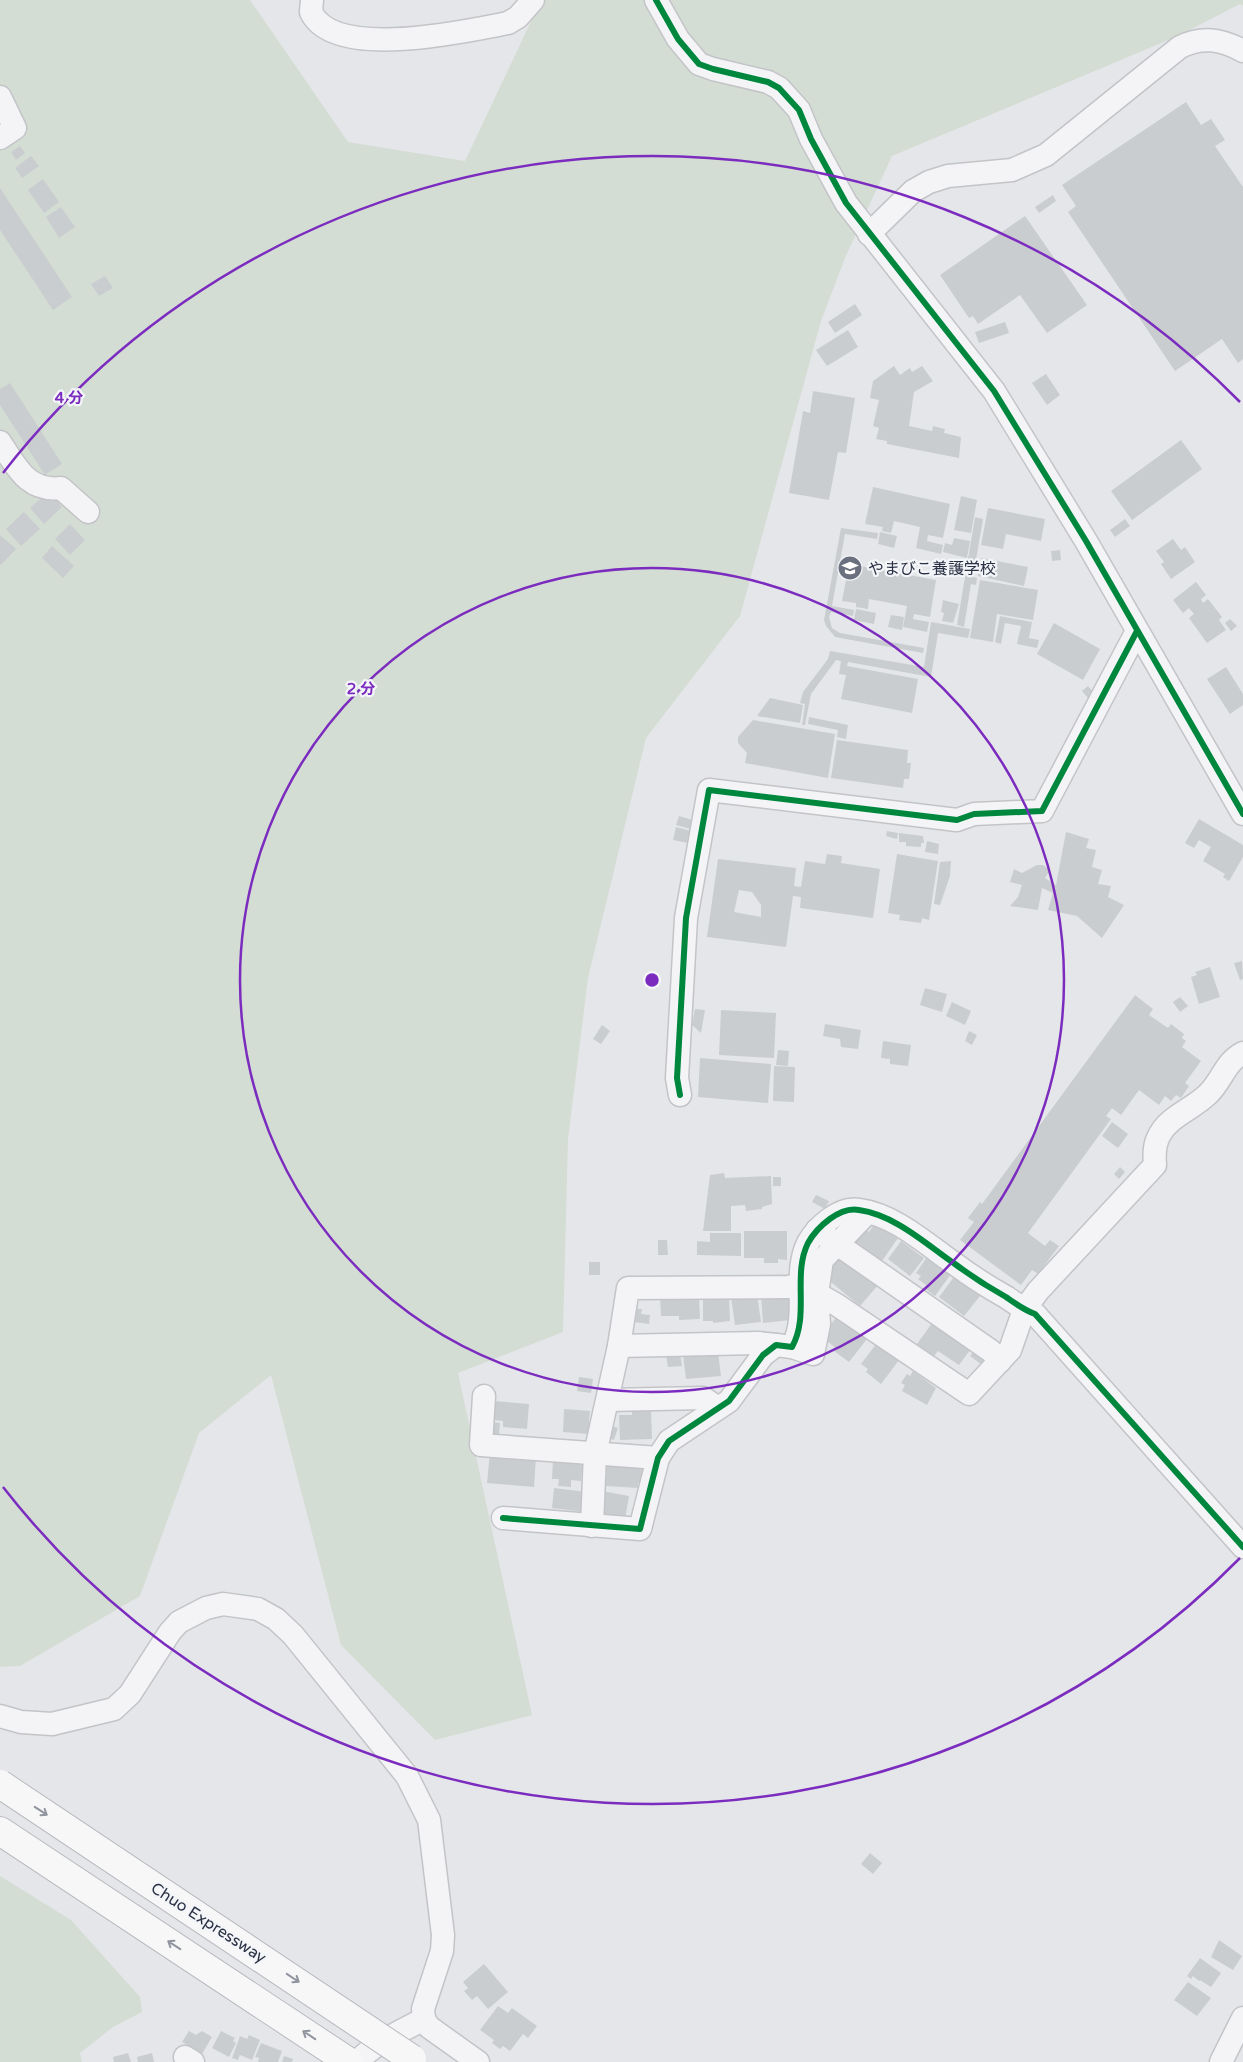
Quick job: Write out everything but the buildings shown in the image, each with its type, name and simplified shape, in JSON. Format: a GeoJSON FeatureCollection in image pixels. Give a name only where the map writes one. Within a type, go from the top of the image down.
{"type":"FeatureCollection","features":[{"type":"Feature","properties":{"kind":"highway","name":"Chuo Expressway"},"geometry":{"type":"LineString","coordinates":[[0,1784],[414,2061]]}},
{"type":"Feature","properties":{"kind":"highway"},"geometry":{"type":"LineString","coordinates":[[0,1831],[349,2062]]}},
{"type":"Feature","properties":{"kind":"street"},"geometry":{"type":"LineString","coordinates":[[312,0],[311,12],[321,25],[363,38],[378,40],[423,36],[508,22],[518,17],[533,0]]}},
{"type":"Feature","properties":{"kind":"street"},"geometry":{"type":"LineString","coordinates":[[656,0],[678,39],[699,64],[768,82],[779,88],[799,110],[811,139],[846,203],[994,391],[1086,541],[1243,814]]}},
{"type":"Feature","properties":{"kind":"street"},"geometry":{"type":"LineString","coordinates":[[869,234],[914,191],[929,182],[948,176],[1012,170],[1046,155],[1180,47],[1191,41],[1206,39],[1218,41],[1243,51]]}},
{"type":"Feature","properties":{"kind":"street"},"geometry":{"type":"LineString","coordinates":[[0,97],[14,128],[0,138]]}},
{"type":"Feature","properties":{"kind":"street"},"geometry":{"type":"LineString","coordinates":[[0,442],[26,481],[53,489],[61,488],[88,512]]}},
{"type":"Feature","properties":{"kind":"street"},"geometry":{"type":"LineString","coordinates":[[680,1095],[677,1078],[686,918],[709,790],[957,820],[974,814],[1042,811],[1137,631]]}},
{"type":"Feature","properties":{"kind":"street"},"geometry":{"type":"LineString","coordinates":[[592,1526],[595,1454],[619,1346],[628,1288],[788,1287],[809,1289],[969,1394],[1010,1350],[1024,1310],[1155,1165],[1155,1143],[1167,1125],[1209,1094],[1228,1065],[1243,1053]]}},
{"type":"Feature","properties":{"kind":"street"},"geometry":{"type":"LineString","coordinates":[[809,1289],[801,1260],[817,1230],[838,1214],[848,1210],[859,1209],[906,1229],[1024,1310],[1035,1314],[1243,1547]]}},
{"type":"Feature","properties":{"kind":"street"},"geometry":{"type":"LineString","coordinates":[[503,1518],[640,1529],[658,1458],[669,1441],[728,1401],[763,1355],[784,1346],[798,1336],[809,1289],[822,1260],[835,1244],[868,1212]]}},
{"type":"Feature","properties":{"kind":"street"},"geometry":{"type":"LineString","coordinates":[[817,1230],[991,1351],[1000,1361]]}},
{"type":"Feature","properties":{"kind":"street"},"geometry":{"type":"LineString","coordinates":[[619,1346],[758,1342],[784,1346]]}},
{"type":"Feature","properties":{"kind":"street"},"geometry":{"type":"LineString","coordinates":[[484,1396],[481,1445],[658,1458]]}},
{"type":"Feature","properties":{"kind":"street"},"geometry":{"type":"LineString","coordinates":[[608,1400],[703,1398],[718,1408]]}},
{"type":"Feature","properties":{"kind":"street"},"geometry":{"type":"LineString","coordinates":[[0,1716],[20,1722],[52,1724],[114,1709],[130,1694],[170,1632],[179,1622],[206,1608],[223,1604],[240,1605],[258,1609],[276,1619],[325,1672],[407,1776],[429,1820],[443,1935],[442,1951],[424,2009],[424,2019],[429,2027],[478,2062]]}},
{"type":"Feature","properties":{"kind":"street"},"geometry":{"type":"LineString","coordinates":[[1221,2062],[1243,2018]]}},
{"type":"Feature","properties":{"kind":"street"},"geometry":{"type":"LineString","coordinates":[[357,2062],[384,2038],[424,2019]]}},
{"type":"Feature","properties":{"kind":"shaded area"},"geometry":{"type":"Polygon","coordinates":[[[0,0],[250,0],[348,142],[465,161],[541,0],[1243,0],[1243,6],[1240,4],[1178,36],[892,156],[845,258],[821,321],[740,616],[646,738],[588,978],[568,1139],[563,1332],[458,1373],[532,1715],[435,1740],[341,1645],[271,1375],[199,1433],[140,1596],[20,1666],[0,1667],[0,0]]]}},
{"type":"Feature","properties":{"kind":"shaded area"},"geometry":{"type":"Polygon","coordinates":[[[0,1876],[71,1920],[140,1997],[142,2012],[113,2027],[80,2053],[82,2062],[0,2062],[0,1876]]]}},
{"type":"Feature","properties":{"kind":"cycle path"},"geometry":{"type":"LineString","coordinates":[[656,0],[678,39],[699,64],[768,82],[779,88],[799,110],[811,139],[846,203],[994,391],[1086,541],[1243,814]]}},
{"type":"Feature","properties":{"kind":"cycle path"},"geometry":{"type":"LineString","coordinates":[[680,1095],[677,1078],[686,918],[709,790],[957,820],[974,814],[1042,811],[1137,631]]}},
{"type":"Feature","properties":{"kind":"cycle path"},"geometry":{"type":"LineString","coordinates":[[503,1518],[640,1529],[658,1458],[669,1441],[729,1401],[763,1355],[776,1345],[792,1347],[800,1322],[801,1268],[803,1255],[808,1243],[823,1224],[837,1214],[844,1211],[859,1210],[885,1218],[910,1231],[980,1281],[1035,1314],[1243,1547]]}},
{"type":"Feature","properties":{"kind":"place","name":"やまびこ養護学校"},"geometry":{"type":"Point","coordinates":[850,568]}}]}
